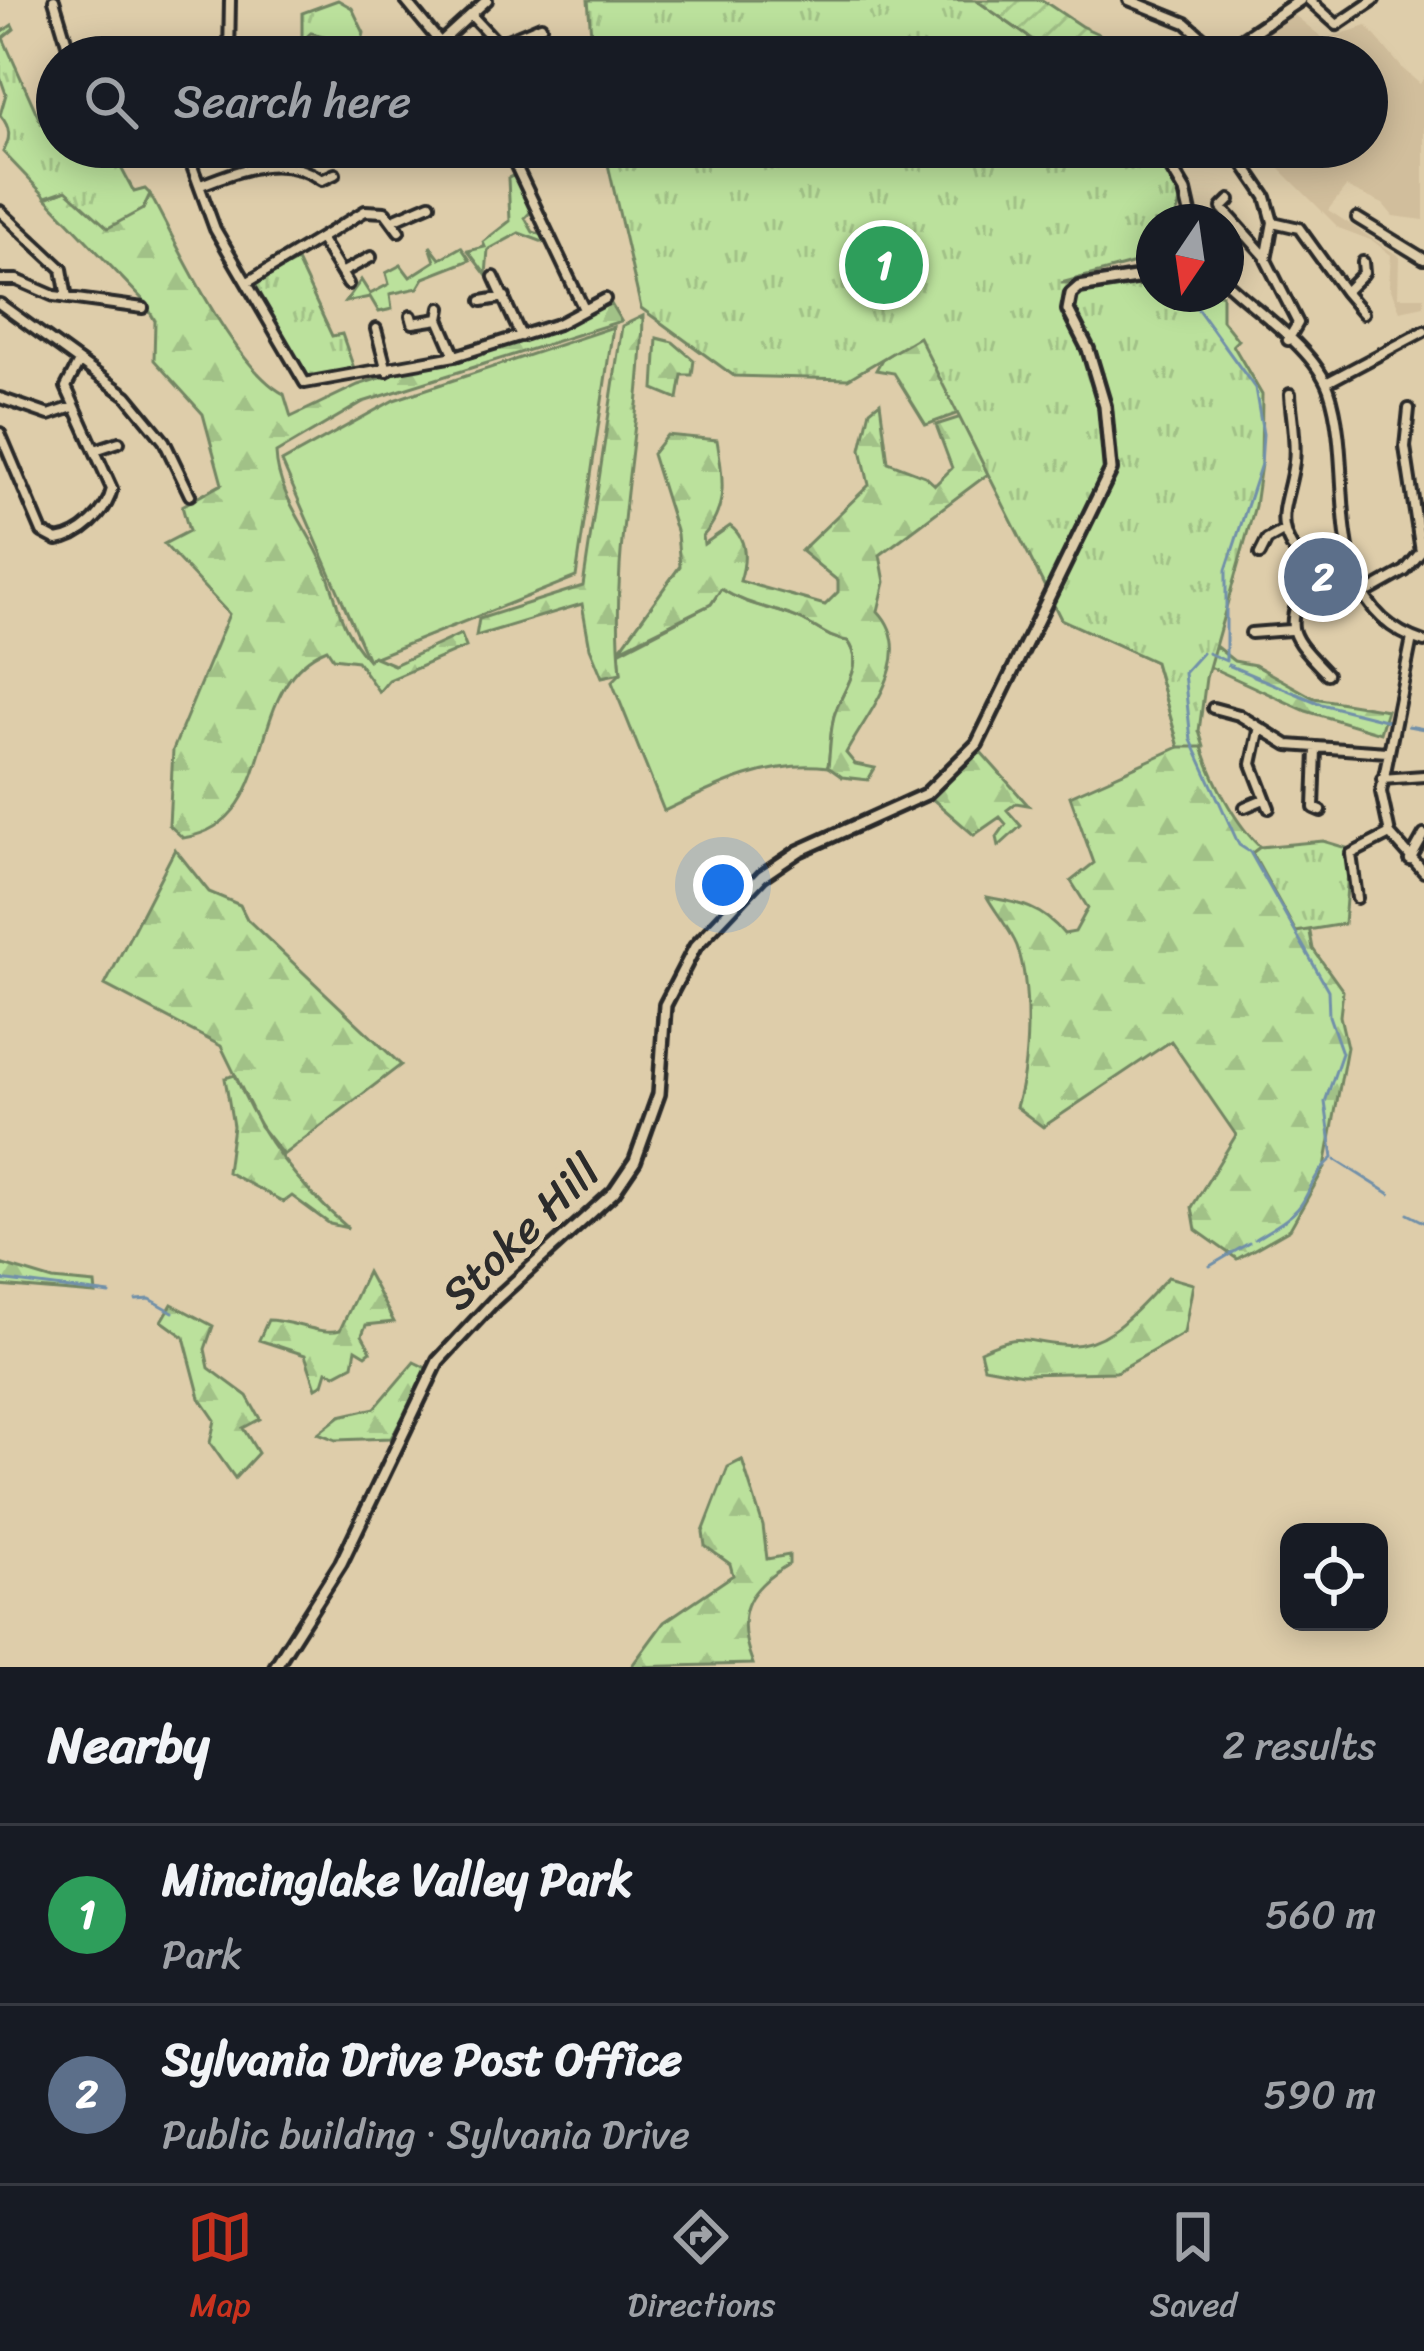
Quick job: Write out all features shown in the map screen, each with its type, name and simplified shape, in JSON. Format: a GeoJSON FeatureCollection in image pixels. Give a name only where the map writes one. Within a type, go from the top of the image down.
{"type":"FeatureCollection","features":[{"type":"Feature","properties":{"kind":"street"},"geometry":{"type":"LineString","coordinates":[[54,0],[65,36]]}},
{"type":"Feature","properties":{"kind":"street"},"geometry":{"type":"LineString","coordinates":[[229,36],[230,0]]}},
{"type":"Feature","properties":{"kind":"street"},"geometry":{"type":"LineString","coordinates":[[405,0],[439,36]]}},
{"type":"Feature","properties":{"kind":"street"},"geometry":{"type":"LineString","coordinates":[[448,36],[488,0]]}},
{"type":"Feature","properties":{"kind":"street"},"geometry":{"type":"LineString","coordinates":[[1129,0],[1186,23],[1199,36]]}},
{"type":"Feature","properties":{"kind":"street"},"geometry":{"type":"LineString","coordinates":[[1249,36],[1304,0],[1337,25],[1374,0]]}},
{"type":"Feature","properties":{"kind":"street"},"geometry":{"type":"LineString","coordinates":[[472,16],[489,36]]}},
{"type":"Feature","properties":{"kind":"street"},"geometry":{"type":"LineString","coordinates":[[518,36],[541,26]]}},
{"type":"Feature","properties":{"kind":"street"},"geometry":{"type":"LineString","coordinates":[[194,168],[214,230],[308,384],[455,356],[521,336],[605,299]]}},
{"type":"Feature","properties":{"kind":"street"},"geometry":{"type":"LineString","coordinates":[[201,185],[246,168]]}},
{"type":"Feature","properties":{"kind":"street"},"geometry":{"type":"LineString","coordinates":[[295,168],[322,180],[335,173]]}},
{"type":"Feature","properties":{"kind":"street"},"geometry":{"type":"LineString","coordinates":[[517,168],[584,307]]}},
{"type":"Feature","properties":{"kind":"street"},"geometry":{"type":"LineString","coordinates":[[1172,168],[1188,204]]}},
{"type":"Feature","properties":{"kind":"street"},"geometry":{"type":"LineString","coordinates":[[1247,168],[1263,189],[1273,222],[1265,256]]}},
{"type":"Feature","properties":{"kind":"street"},"geometry":{"type":"LineString","coordinates":[[1230,200],[1222,208],[1265,256],[1298,323],[1288,340]]}},
{"type":"Feature","properties":{"kind":"street"},"geometry":{"type":"LineString","coordinates":[[393,220],[430,204]]}},
{"type":"Feature","properties":{"kind":"street"},"geometry":{"type":"LineString","coordinates":[[248,282],[365,211],[376,209],[393,220],[399,232]]}},
{"type":"Feature","properties":{"kind":"street"},"geometry":{"type":"LineString","coordinates":[[0,211],[62,269],[67,298]]}},
{"type":"Feature","properties":{"kind":"street"},"geometry":{"type":"LineString","coordinates":[[1357,218],[1417,261]]}},
{"type":"Feature","properties":{"kind":"street"},"geometry":{"type":"LineString","coordinates":[[1273,222],[1299,228],[1363,313]]}},
{"type":"Feature","properties":{"kind":"street"},"geometry":{"type":"LineString","coordinates":[[321,240],[348,284]]}},
{"type":"Feature","properties":{"kind":"street"},"geometry":{"type":"LineString","coordinates":[[343,272],[370,257]]}},
{"type":"Feature","properties":{"kind":"street"},"geometry":{"type":"LineString","coordinates":[[1345,292],[1364,268],[1371,281]]}},
{"type":"Feature","properties":{"kind":"street"},"geometry":{"type":"LineString","coordinates":[[494,277],[521,336]]}},
{"type":"Feature","properties":{"kind":"street","name":"Stoke Hill"},"geometry":{"type":"LineString","coordinates":[[275,1667],[340,1562],[438,1361],[625,1178],[656,1111],[665,1005],[695,947],[761,876],[799,851],[926,794],[977,744],[1112,470],[1105,406],[1088,349],[1069,310],[1071,294],[1079,287],[1136,277]]}},
{"type":"Feature","properties":{"kind":"street"},"geometry":{"type":"LineString","coordinates":[[0,290],[4,280],[67,298],[129,301],[143,308]]}},
{"type":"Feature","properties":{"kind":"street"},"geometry":{"type":"LineString","coordinates":[[482,301],[505,297]]}},
{"type":"Feature","properties":{"kind":"street"},"geometry":{"type":"LineString","coordinates":[[1244,299],[1326,383],[1344,480],[1347,557],[1362,595],[1384,623],[1424,642]]}},
{"type":"Feature","properties":{"kind":"street"},"geometry":{"type":"LineString","coordinates":[[0,304],[142,412],[164,441],[190,495]]}},
{"type":"Feature","properties":{"kind":"street"},"geometry":{"type":"LineString","coordinates":[[441,308],[439,320],[455,356]]}},
{"type":"Feature","properties":{"kind":"street"},"geometry":{"type":"LineString","coordinates":[[411,316],[413,322],[439,320]]}},
{"type":"Feature","properties":{"kind":"street"},"geometry":{"type":"LineString","coordinates":[[376,328],[387,370]]}},
{"type":"Feature","properties":{"kind":"street"},"geometry":{"type":"LineString","coordinates":[[1326,383],[1424,331]]}},
{"type":"Feature","properties":{"kind":"street"},"geometry":{"type":"LineString","coordinates":[[0,433],[36,522],[51,539],[78,532],[110,500],[111,484],[66,384],[79,362]]}},
{"type":"Feature","properties":{"kind":"street"},"geometry":{"type":"LineString","coordinates":[[1290,394],[1294,461],[1284,496],[1282,531],[1308,568]]}},
{"type":"Feature","properties":{"kind":"street"},"geometry":{"type":"LineString","coordinates":[[0,398],[50,415],[73,407]]}},
{"type":"Feature","properties":{"kind":"street"},"geometry":{"type":"LineString","coordinates":[[1362,595],[1412,565],[1424,539],[1405,447],[1409,414],[1421,418]]}},
{"type":"Feature","properties":{"kind":"street"},"geometry":{"type":"LineString","coordinates":[[95,450],[119,442]]}},
{"type":"Feature","properties":{"kind":"street"},"geometry":{"type":"LineString","coordinates":[[1260,554],[1267,539],[1282,531]]}},
{"type":"Feature","properties":{"kind":"street"},"geometry":{"type":"LineString","coordinates":[[1290,630],[1308,568],[1324,558],[1347,557]]}},
{"type":"Feature","properties":{"kind":"street"},"geometry":{"type":"LineString","coordinates":[[1255,631],[1290,630]]}},
{"type":"Feature","properties":{"kind":"street"},"geometry":{"type":"LineString","coordinates":[[1290,630],[1324,670],[1330,655]]}},
{"type":"Feature","properties":{"kind":"street"},"geometry":{"type":"LineString","coordinates":[[1412,638],[1382,779],[1390,834],[1424,872]]}},
{"type":"Feature","properties":{"kind":"street"},"geometry":{"type":"LineString","coordinates":[[1213,708],[1239,715],[1288,745],[1387,752]]}},
{"type":"Feature","properties":{"kind":"street"},"geometry":{"type":"LineString","coordinates":[[1244,807],[1266,803],[1252,764],[1259,730]]}},
{"type":"Feature","properties":{"kind":"street"},"geometry":{"type":"LineString","coordinates":[[1302,811],[1317,809],[1316,749]]}},
{"type":"Feature","properties":{"kind":"street"},"geometry":{"type":"LineString","coordinates":[[1382,779],[1424,776]]}},
{"type":"Feature","properties":{"kind":"street"},"geometry":{"type":"LineString","coordinates":[[1357,898],[1351,854],[1390,834]]}},
{"type":"Feature","properties":{"kind":"street"},"geometry":{"type":"LineString","coordinates":[[1410,861],[1424,835]]}},
{"type":"Feature","properties":{"kind":"shaded area"},"geometry":{"type":"Polygon","coordinates":[[[1292,13],[1320,36],[1257,36],[1292,13]]]}},
{"type":"Feature","properties":{"kind":"shaded area"},"geometry":{"type":"Polygon","coordinates":[[[1367,26],[1375,36],[1334,36],[1367,26]]]}},
{"type":"Feature","properties":{"kind":"shaded area"},"geometry":{"type":"Polygon","coordinates":[[[1388,51],[1420,84],[1424,77],[1424,220],[1393,216],[1383,204],[1346,187],[1328,210],[1399,256],[1398,297],[1424,297],[1424,306],[1400,311],[1389,285],[1391,255],[1373,241],[1339,228],[1279,168],[1388,168],[1388,51]]]}},
{"type":"Feature","properties":{"kind":"green space"},"geometry":{"type":"Polygon","coordinates":[[[338,0],[352,8],[363,36],[302,36],[302,13],[338,0]]]}},
{"type":"Feature","properties":{"kind":"green space"},"geometry":{"type":"Polygon","coordinates":[[[588,0],[976,0],[1027,36],[591,36],[588,0]]]}},
{"type":"Feature","properties":{"kind":"green space"},"geometry":{"type":"Polygon","coordinates":[[[976,0],[1042,0],[1103,36],[1027,36],[976,0]]]}},
{"type":"Feature","properties":{"kind":"green space"},"geometry":{"type":"Polygon","coordinates":[[[12,25],[14,29],[3,38],[36,112],[36,168],[121,168],[134,192],[145,189],[150,194],[143,209],[108,228],[66,190],[46,197],[3,152],[9,133],[0,115],[6,94],[0,77],[0,33],[12,25]]]}},
{"type":"Feature","properties":{"kind":"green space"},"geometry":{"type":"Polygon","coordinates":[[[609,168],[1164,168],[1181,199],[1179,204],[1136,204],[1136,263],[1061,283],[1136,282],[1136,312],[1222,312],[1222,320],[1238,340],[1233,345],[1262,395],[1255,506],[1206,678],[1199,731],[1204,747],[1179,747],[1155,662],[1061,619],[919,337],[848,379],[734,376],[641,308],[609,168]]]}},
{"type":"Feature","properties":{"kind":"green space"},"geometry":{"type":"Polygon","coordinates":[[[515,175],[534,208],[525,218],[533,232],[550,237],[551,245],[519,233],[488,250],[486,275],[468,251],[485,247],[483,242],[510,221],[508,178],[515,175]]]}},
{"type":"Feature","properties":{"kind":"green space"},"geometry":{"type":"Polygon","coordinates":[[[66,190],[143,209],[150,194],[227,333],[265,380],[284,394],[291,417],[358,385],[611,304],[621,321],[363,402],[276,453],[282,484],[324,566],[344,624],[368,660],[373,656],[394,665],[461,634],[466,647],[389,680],[379,692],[357,661],[333,658],[327,649],[300,667],[282,691],[236,807],[215,827],[183,838],[169,825],[173,750],[229,614],[164,544],[189,531],[182,506],[222,484],[203,414],[154,360],[155,321],[143,300],[46,198],[66,190]]]}},
{"type":"Feature","properties":{"kind":"green space"},"geometry":{"type":"Polygon","coordinates":[[[430,246],[440,259],[461,247],[470,260],[424,278],[418,288],[390,294],[392,309],[379,312],[370,297],[345,302],[361,280],[370,294],[389,284],[386,273],[401,265],[410,277],[435,261],[430,246]]]}},
{"type":"Feature","properties":{"kind":"green space"},"geometry":{"type":"Polygon","coordinates":[[[297,261],[332,336],[342,334],[356,374],[308,383],[250,285],[297,261]]]}},
{"type":"Feature","properties":{"kind":"green space"},"geometry":{"type":"Polygon","coordinates":[[[643,316],[619,583],[621,673],[602,677],[590,648],[582,604],[476,636],[479,619],[583,586],[622,326],[643,316]]]}},
{"type":"Feature","properties":{"kind":"green space"},"geometry":{"type":"Polygon","coordinates":[[[613,327],[576,577],[368,660],[282,462],[394,400],[613,327]]]}},
{"type":"Feature","properties":{"kind":"green space"},"geometry":{"type":"Polygon","coordinates":[[[919,336],[959,413],[926,425],[894,373],[876,370],[882,359],[919,336]]]}},
{"type":"Feature","properties":{"kind":"green space"},"geometry":{"type":"Polygon","coordinates":[[[657,338],[673,342],[694,360],[692,375],[682,375],[678,399],[654,389],[657,338]]]}},
{"type":"Feature","properties":{"kind":"green space"},"geometry":{"type":"Polygon","coordinates":[[[880,402],[888,462],[925,476],[935,485],[952,468],[936,425],[961,417],[988,474],[880,555],[885,582],[878,611],[889,628],[892,664],[877,702],[846,753],[855,764],[875,768],[868,780],[842,777],[828,767],[834,716],[854,669],[848,641],[721,589],[711,604],[620,649],[680,566],[677,534],[652,454],[667,435],[717,440],[722,490],[704,544],[730,526],[744,551],[740,581],[825,605],[838,592],[838,581],[801,551],[869,485],[861,449],[870,410],[880,402]]]}},
{"type":"Feature","properties":{"kind":"green space"},"geometry":{"type":"Polygon","coordinates":[[[721,589],[848,641],[854,669],[834,716],[828,767],[764,771],[664,811],[612,682],[621,673],[619,652],[711,604],[721,589]]]}},
{"type":"Feature","properties":{"kind":"green space"},"geometry":{"type":"Polygon","coordinates":[[[1061,619],[1209,665],[1214,645],[1234,661],[1255,665],[1314,698],[1387,710],[1380,733],[1306,711],[1208,666],[1196,708],[1199,737],[1211,772],[1260,847],[1252,854],[1309,927],[1313,949],[1343,991],[1340,1016],[1347,1047],[1325,1167],[1290,1229],[1237,1259],[1196,1230],[1192,1207],[1236,1135],[1171,1041],[1043,1127],[1016,1107],[1026,1049],[1025,983],[1017,946],[987,897],[1030,908],[1064,934],[1075,932],[1088,908],[1071,881],[1094,863],[1070,796],[1179,747],[1155,662],[1061,619]]]}},
{"type":"Feature","properties":{"kind":"green space"},"geometry":{"type":"Polygon","coordinates":[[[980,751],[1028,805],[1016,803],[1007,810],[1021,826],[999,846],[997,837],[1006,824],[1000,817],[974,835],[930,797],[980,751]]]}},
{"type":"Feature","properties":{"kind":"green space"},"geometry":{"type":"Polygon","coordinates":[[[1323,841],[1350,849],[1344,924],[1296,932],[1252,853],[1260,847],[1323,841]]]}},
{"type":"Feature","properties":{"kind":"green space"},"geometry":{"type":"Polygon","coordinates":[[[175,849],[209,892],[240,905],[247,919],[401,1065],[283,1155],[260,1126],[221,1046],[105,985],[175,849]]]}},
{"type":"Feature","properties":{"kind":"green space"},"geometry":{"type":"Polygon","coordinates":[[[235,1075],[282,1158],[348,1228],[330,1224],[292,1196],[284,1202],[227,1172],[233,1126],[225,1078],[235,1075]]]}},
{"type":"Feature","properties":{"kind":"green space"},"geometry":{"type":"Polygon","coordinates":[[[0,1264],[53,1280],[95,1284],[96,1294],[0,1286],[0,1264]]]}},
{"type":"Feature","properties":{"kind":"green space"},"geometry":{"type":"Polygon","coordinates":[[[367,1272],[394,1322],[366,1325],[362,1335],[371,1351],[366,1355],[356,1349],[353,1365],[336,1374],[327,1371],[323,1384],[316,1388],[305,1355],[259,1340],[268,1320],[340,1330],[367,1272]]]}},
{"type":"Feature","properties":{"kind":"green space"},"geometry":{"type":"Polygon","coordinates":[[[1168,1277],[1193,1284],[1184,1333],[1116,1372],[1022,1374],[984,1367],[980,1351],[1005,1341],[1078,1345],[1094,1341],[1122,1324],[1168,1277]]]}},
{"type":"Feature","properties":{"kind":"green space"},"geometry":{"type":"Polygon","coordinates":[[[172,1304],[213,1326],[205,1349],[209,1368],[247,1396],[260,1419],[243,1428],[258,1453],[235,1478],[210,1443],[215,1420],[200,1398],[184,1337],[162,1321],[172,1304]]]}},
{"type":"Feature","properties":{"kind":"green space"},"geometry":{"type":"Polygon","coordinates":[[[414,1362],[426,1368],[426,1377],[391,1438],[336,1440],[318,1433],[340,1416],[375,1408],[414,1362]]]}},
{"type":"Feature","properties":{"kind":"green space"},"geometry":{"type":"Polygon","coordinates":[[[742,1460],[763,1526],[767,1559],[789,1555],[789,1564],[762,1584],[747,1605],[744,1631],[753,1664],[631,1667],[664,1622],[733,1575],[730,1564],[705,1546],[703,1532],[728,1467],[742,1460]]]}},
{"type":"Feature","properties":{"kind":"waterway"},"geometry":{"type":"LineString","coordinates":[[1200,312],[1255,388],[1263,434],[1261,464],[1226,570],[1226,661],[1208,653]]}},
{"type":"Feature","properties":{"kind":"waterway"},"geometry":{"type":"LineString","coordinates":[[1202,653],[1184,673],[1191,740],[1239,845],[1250,852],[1328,990],[1329,1016],[1342,1053],[1325,1102],[1333,1158],[1295,1212],[1255,1239]]}},
{"type":"Feature","properties":{"kind":"waterway"},"geometry":{"type":"LineString","coordinates":[[1228,665],[1321,704],[1389,721]]}},
{"type":"Feature","properties":{"kind":"waterway"},"geometry":{"type":"LineString","coordinates":[[1408,726],[1424,729]]}},
{"type":"Feature","properties":{"kind":"waterway"},"geometry":{"type":"LineString","coordinates":[[1336,1160],[1390,1194]]}},
{"type":"Feature","properties":{"kind":"waterway"},"geometry":{"type":"LineString","coordinates":[[1408,1214],[1424,1222]]}},
{"type":"Feature","properties":{"kind":"waterway"},"geometry":{"type":"LineString","coordinates":[[1210,1266],[1249,1243]]}},
{"type":"Feature","properties":{"kind":"waterway"},"geometry":{"type":"LineString","coordinates":[[0,1280],[110,1294]]}},
{"type":"Feature","properties":{"kind":"waterway"},"geometry":{"type":"LineString","coordinates":[[136,1300],[150,1299],[173,1312]]}},
{"type":"Feature","properties":{"kind":"place","name":"Mincinglake Valley Park"},"geometry":{"type":"Point","coordinates":[884,265]}},
{"type":"Feature","properties":{"kind":"place","name":"Sylvania Drive Post Office"},"geometry":{"type":"Point","coordinates":[1323,577]}}]}
